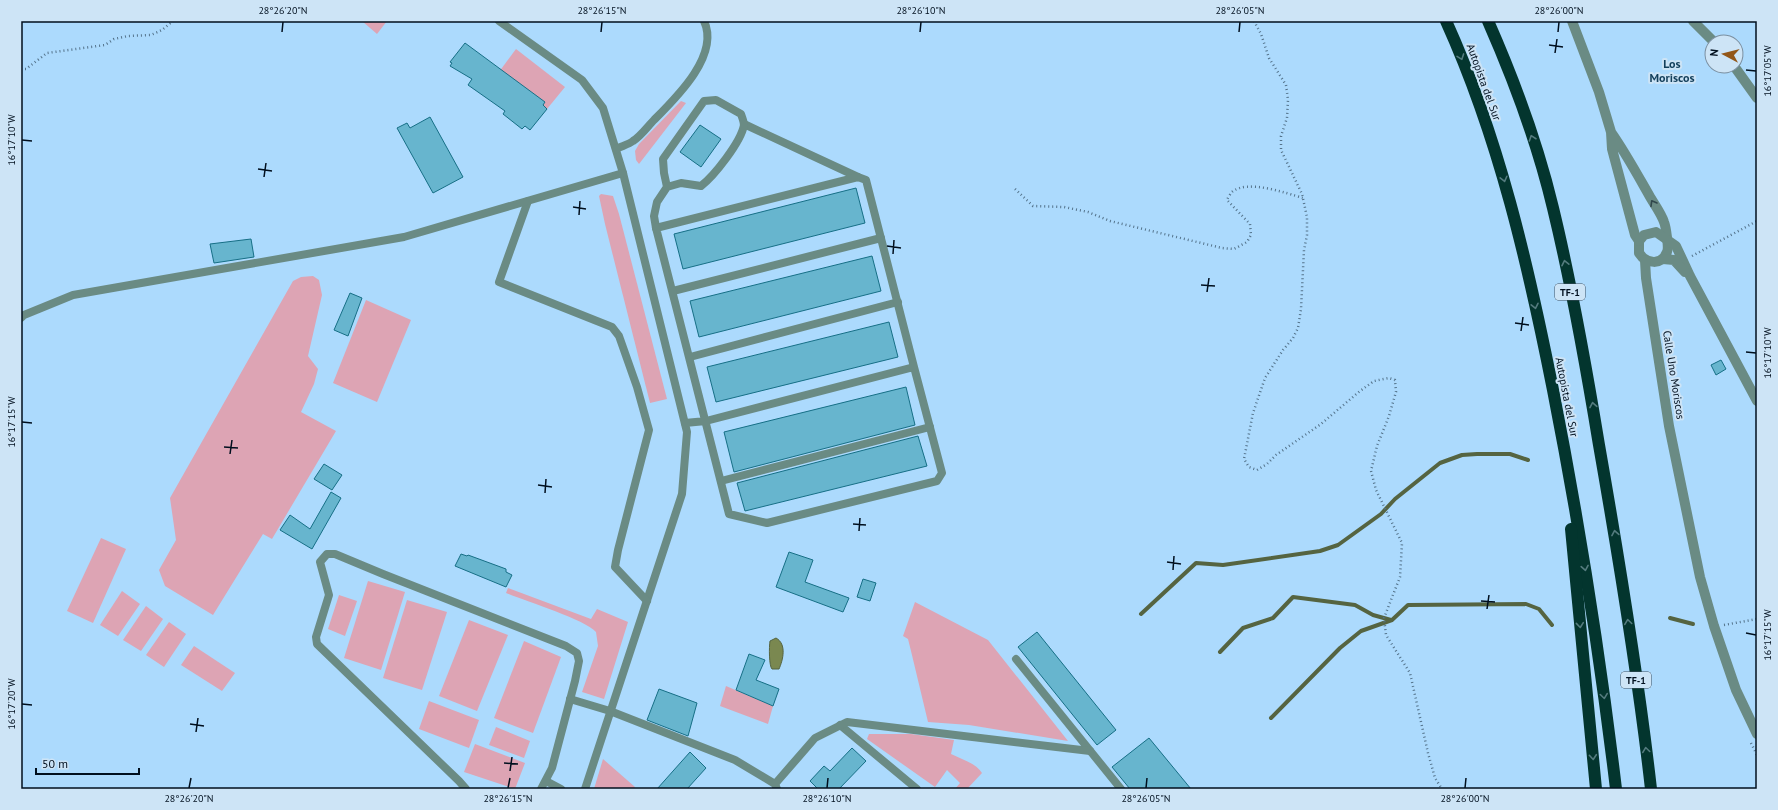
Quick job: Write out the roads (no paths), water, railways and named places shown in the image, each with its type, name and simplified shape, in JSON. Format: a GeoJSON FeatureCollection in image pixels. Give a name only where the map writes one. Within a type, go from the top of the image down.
{"type":"FeatureCollection","features":[{"type":"Feature","properties":{"kind":"highway","name":"Autopista del Sur"},"geometry":{"type":"LineString","coordinates":[[1446,21],[1458,47],[1502,168],[1525,258],[1561,433],[1590,602],[1616,789]]}},
{"type":"Feature","properties":{"kind":"highway","name":"Autopista del Sur"},"geometry":{"type":"LineString","coordinates":[[1488,21],[1500,46],[1533,140],[1554,214],[1587,372],[1621,571],[1651,789]]}},
{"type":"Feature","properties":{"kind":"highway"},"geometry":{"type":"LineString","coordinates":[[1561,433],[1596,789]]}},
{"type":"Feature","properties":{"kind":"street","name":"Calle Uno Moriscos"},"geometry":{"type":"LineString","coordinates":[[1572,21],[1599,92],[1611,132],[1612,149],[1635,235],[1639,242],[1639,253],[1645,260],[1646,278],[1669,426],[1679,468],[1691,535],[1714,626],[1736,690],[1757,734]]}},
{"type":"Feature","properties":{"kind":"street"},"geometry":{"type":"LineString","coordinates":[[1693,21],[1706,34]]}},
{"type":"Feature","properties":{"kind":"street"},"geometry":{"type":"LineString","coordinates":[[1740,74],[1757,98]]}},
{"type":"Feature","properties":{"kind":"street"},"geometry":{"type":"LineString","coordinates":[[1611,132],[1664,222],[1668,249],[1663,259]]}},
{"type":"Feature","properties":{"kind":"street"},"geometry":{"type":"LineString","coordinates":[[1639,242],[1644,235],[1652,232],[1660,234],[1676,246],[1690,276],[1757,401]]}},
{"type":"Feature","properties":{"kind":"street"},"geometry":{"type":"LineString","coordinates":[[1645,260],[1654,262],[1663,259],[1674,260],[1690,276]]}},
{"type":"Feature","properties":{"kind":"lane"},"geometry":{"type":"LineString","coordinates":[[499,21],[582,80],[603,108],[623,173],[687,432],[682,494],[585,789]]}},
{"type":"Feature","properties":{"kind":"lane"},"geometry":{"type":"LineString","coordinates":[[616,149],[633,142],[685,87],[702,60],[708,40],[704,21]]}},
{"type":"Feature","properties":{"kind":"lane"},"geometry":{"type":"LineString","coordinates":[[668,187],[664,172],[663,160],[704,101],[716,100],[740,114],[744,124],[740,138],[705,183],[701,186],[681,183],[668,187],[657,202],[654,216],[729,514],[767,523],[937,481],[942,473],[866,180],[744,124]]}},
{"type":"Feature","properties":{"kind":"lane"},"geometry":{"type":"LineString","coordinates":[[21,318],[24,315],[72,294],[404,237],[623,173]]}},
{"type":"Feature","properties":{"kind":"lane"},"geometry":{"type":"LineString","coordinates":[[656,228],[858,177]]}},
{"type":"Feature","properties":{"kind":"lane"},"geometry":{"type":"LineString","coordinates":[[528,201],[499,282],[612,327],[619,336],[637,387],[649,430],[615,567],[647,601]]}},
{"type":"Feature","properties":{"kind":"lane"},"geometry":{"type":"LineString","coordinates":[[673,291],[881,238]]}},
{"type":"Feature","properties":{"kind":"lane"},"geometry":{"type":"LineString","coordinates":[[690,357],[898,302]]}},
{"type":"Feature","properties":{"kind":"lane"},"geometry":{"type":"LineString","coordinates":[[685,423],[706,421],[914,367]]}},
{"type":"Feature","properties":{"kind":"lane"},"geometry":{"type":"LineString","coordinates":[[721,481],[930,427]]}},
{"type":"Feature","properties":{"kind":"lane"},"geometry":{"type":"LineString","coordinates":[[466,789],[414,736],[317,644],[316,637],[328,596],[320,562],[326,554],[335,554],[566,646],[576,653],[579,661],[570,699],[552,768],[541,789]]}},
{"type":"Feature","properties":{"kind":"lane"},"geometry":{"type":"LineString","coordinates":[[1016,659],[1121,789]]}},
{"type":"Feature","properties":{"kind":"lane"},"geometry":{"type":"LineString","coordinates":[[570,699],[610,712],[735,760],[776,786],[815,738],[846,722],[1090,751]]}},
{"type":"Feature","properties":{"kind":"lane"},"geometry":{"type":"LineString","coordinates":[[840,725],[917,789]]}},
{"type":"Feature","properties":{"kind":"lane"},"geometry":{"type":"LineString","coordinates":[[546,781],[561,789]]}},
{"type":"Feature","properties":{"kind":"waterway"},"geometry":{"type":"LineString","coordinates":[[1141,614],[1196,563],[1223,565],[1320,551],[1338,545],[1381,514],[1395,499],[1440,463],[1462,455],[1477,454],[1510,454],[1528,460]]}},
{"type":"Feature","properties":{"kind":"waterway"},"geometry":{"type":"LineString","coordinates":[[1220,652],[1243,628],[1273,618],[1293,597],[1355,605],[1373,615],[1391,620]]}},
{"type":"Feature","properties":{"kind":"waterway"},"geometry":{"type":"LineString","coordinates":[[1271,718],[1340,648],[1361,631],[1392,620],[1408,605],[1526,604],[1539,609],[1552,625]]}},
{"type":"Feature","properties":{"kind":"waterway"},"geometry":{"type":"LineString","coordinates":[[1670,618],[1693,624]]}},
{"type":"Feature","properties":{"kind":"district","name":"Los Moriscos"},"geometry":{"type":"Point","coordinates":[1672,70]}}]}
